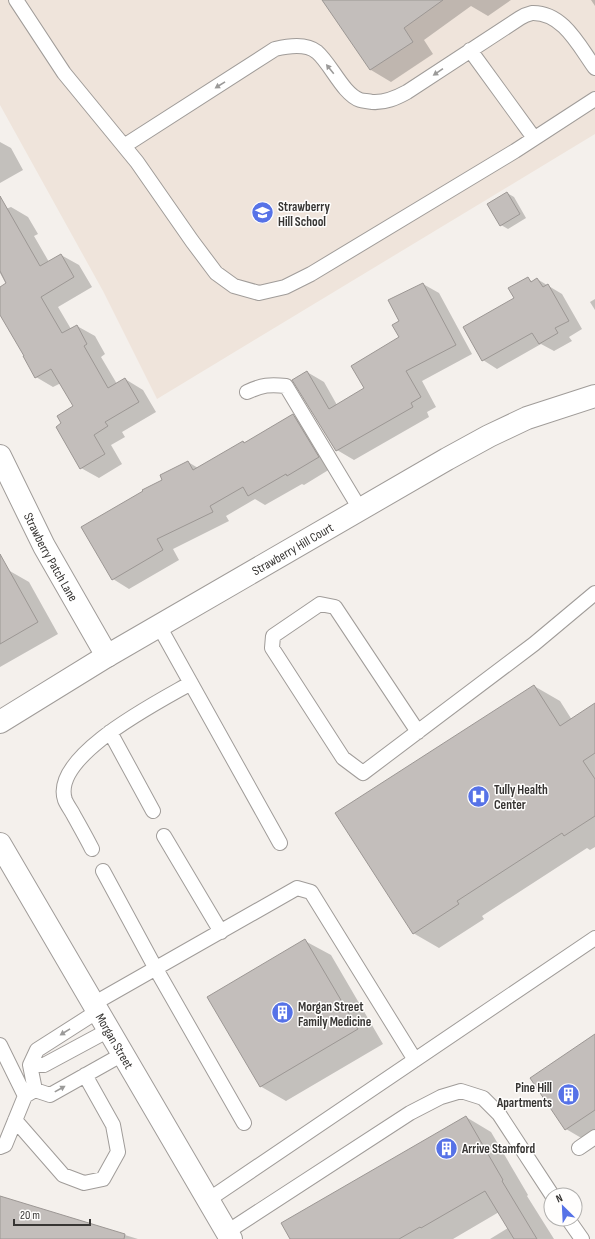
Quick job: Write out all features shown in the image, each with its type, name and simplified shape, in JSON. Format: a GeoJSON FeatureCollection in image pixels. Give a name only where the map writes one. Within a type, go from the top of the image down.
{"type":"FeatureCollection","features":[{"type":"Feature","properties":{"kind":"street","name":"Strawberry Hill Court"},"geometry":{"type":"LineString","coordinates":[[0,722],[107,656],[489,436],[527,418],[595,396]]}},
{"type":"Feature","properties":{"kind":"street","name":"Strawberry Patch Lane"},"geometry":{"type":"LineString","coordinates":[[0,456],[44,546],[107,656]]}},
{"type":"Feature","properties":{"kind":"street","name":"Morgan Street"},"geometry":{"type":"LineString","coordinates":[[0,844],[229,1236]]}},
{"type":"Feature","properties":{"kind":"lane"},"geometry":{"type":"LineString","coordinates":[[16,0],[64,73],[137,162],[216,273],[234,286],[259,293],[285,287],[310,274],[534,138],[595,99]]}},
{"type":"Feature","properties":{"kind":"lane"},"geometry":{"type":"LineString","coordinates":[[124,146],[275,49],[288,46],[304,47],[316,52],[346,90],[359,100],[378,102],[402,95],[520,18],[531,13],[551,16],[565,26],[595,68]]}},
{"type":"Feature","properties":{"kind":"lane"},"geometry":{"type":"LineString","coordinates":[[470,50],[534,138]]}},
{"type":"Feature","properties":{"kind":"lane"},"geometry":{"type":"LineString","coordinates":[[247,392],[262,386],[273,384],[286,386],[360,509]]}},
{"type":"Feature","properties":{"kind":"lane"},"geometry":{"type":"LineString","coordinates":[[418,732],[334,607],[320,604],[273,636],[272,648],[343,758],[363,773],[418,732],[534,644],[595,593]]}},
{"type":"Feature","properties":{"kind":"lane"},"geometry":{"type":"LineString","coordinates":[[159,626],[280,843]]}},
{"type":"Feature","properties":{"kind":"lane"},"geometry":{"type":"LineString","coordinates":[[92,849],[65,800],[64,786],[70,772],[80,757],[110,732],[191,683]]}},
{"type":"Feature","properties":{"kind":"lane"},"geometry":{"type":"LineString","coordinates":[[110,732],[153,811]]}},
{"type":"Feature","properties":{"kind":"lane"},"geometry":{"type":"LineString","coordinates":[[164,836],[221,932]]}},
{"type":"Feature","properties":{"kind":"lane"},"geometry":{"type":"LineString","coordinates":[[103,871],[156,969],[244,1123]]}},
{"type":"Feature","properties":{"kind":"lane"},"geometry":{"type":"LineString","coordinates":[[30,1065],[44,1065],[100,1015],[156,969],[297,888],[311,892],[415,1060]]}},
{"type":"Feature","properties":{"kind":"lane"},"geometry":{"type":"LineString","coordinates":[[208,1200],[595,938]]}},
{"type":"Feature","properties":{"kind":"lane"},"geometry":{"type":"LineString","coordinates":[[0,1147],[5,1145],[15,1120],[30,1093],[30,1065],[37,1050],[100,1015]]}},
{"type":"Feature","properties":{"kind":"lane"},"geometry":{"type":"LineString","coordinates":[[0,1045],[4,1064],[30,1093],[50,1095],[123,1054]]}},
{"type":"Feature","properties":{"kind":"lane"},"geometry":{"type":"LineString","coordinates":[[15,1120],[63,1175],[84,1184],[103,1179],[118,1152],[113,1125],[85,1075]]}},
{"type":"Feature","properties":{"kind":"lane"},"geometry":{"type":"LineString","coordinates":[[229,1236],[410,1113],[441,1096],[461,1091],[483,1098],[499,1114],[547,1187]]}},
{"type":"Feature","properties":{"kind":"lane"},"geometry":{"type":"LineString","coordinates":[[579,1148],[595,1137]]}},
{"type":"Feature","properties":{"kind":"lane"},"geometry":{"type":"LineString","coordinates":[[574,1227],[582,1239]]}},
{"type":"Feature","properties":{"kind":"shaded area","name":"Strawberry Hill School"},"geometry":{"type":"Polygon","coordinates":[[[0,0],[595,0],[595,134],[157,399],[103,291],[0,105],[0,0]]]}},
{"type":"Feature","properties":{"kind":"building"},"geometry":{"type":"Polygon","coordinates":[[[322,0],[443,0],[404,28],[413,42],[370,70],[322,0]]]}},
{"type":"Feature","properties":{"kind":"building"},"geometry":{"type":"Polygon","coordinates":[[[507,192],[520,214],[500,226],[487,204],[507,192]]]}},
{"type":"Feature","properties":{"kind":"building"},"geometry":{"type":"Polygon","coordinates":[[[0,196],[40,266],[61,254],[74,277],[41,297],[62,333],[77,325],[87,344],[84,346],[108,388],[125,378],[139,402],[105,422],[108,426],[94,435],[105,454],[80,469],[56,427],[61,423],[57,416],[73,406],[51,369],[35,378],[0,315],[0,287],[6,283],[0,271],[0,196]]]}},
{"type":"Feature","properties":{"kind":"building"},"geometry":{"type":"Polygon","coordinates":[[[528,277],[531,282],[537,278],[543,287],[548,284],[569,321],[555,328],[558,333],[539,344],[532,333],[482,361],[463,327],[514,298],[508,288],[528,277]]]}},
{"type":"Feature","properties":{"kind":"building"},"geometry":{"type":"Polygon","coordinates":[[[423,283],[456,345],[406,371],[421,397],[411,403],[413,407],[336,451],[292,380],[307,371],[329,409],[364,388],[351,366],[399,337],[392,325],[399,321],[388,300],[423,283]]]}},
{"type":"Feature","properties":{"kind":"building"},"geometry":{"type":"Polygon","coordinates":[[[293,414],[319,457],[287,476],[286,474],[248,496],[243,487],[210,506],[213,512],[157,539],[163,550],[112,580],[81,527],[143,491],[142,490],[162,480],[160,475],[188,461],[193,470],[243,441],[244,443],[293,414]]]}},
{"type":"Feature","properties":{"kind":"building"},"geometry":{"type":"Polygon","coordinates":[[[0,554],[38,622],[0,644],[0,554]]]}},
{"type":"Feature","properties":{"kind":"building","name":"Tully Health Center"},"geometry":{"type":"Polygon","coordinates":[[[534,685],[560,726],[595,703],[595,753],[583,761],[595,779],[595,816],[564,836],[562,833],[457,901],[459,904],[413,934],[335,813],[534,685]]]}},
{"type":"Feature","properties":{"kind":"building","name":"Morgan Street Family Medicine"},"geometry":{"type":"Polygon","coordinates":[[[305,939],[358,1029],[260,1087],[207,997],[305,939]]]}},
{"type":"Feature","properties":{"kind":"building","name":"Pine Hill Apartments"},"geometry":{"type":"Polygon","coordinates":[[[595,1034],[595,1110],[565,1130],[530,1078],[595,1034]]]}},
{"type":"Feature","properties":{"kind":"building","name":"Arrive Stamford"},"geometry":{"type":"Polygon","coordinates":[[[466,1116],[503,1180],[502,1181],[537,1239],[514,1239],[485,1191],[399,1239],[290,1239],[281,1223],[466,1116]]]}},
{"type":"Feature","properties":{"kind":"building"},"geometry":{"type":"Polygon","coordinates":[[[0,1196],[125,1234],[124,1239],[0,1239],[0,1196]]]}},
{"type":"Feature","properties":{"kind":"place","name":"Strawberry Hill School"},"geometry":{"type":"Point","coordinates":[262,213]}},
{"type":"Feature","properties":{"kind":"place","name":"Tully Health Center"},"geometry":{"type":"Point","coordinates":[478,796]}},
{"type":"Feature","properties":{"kind":"place","name":"Morgan Street Family Medicine"},"geometry":{"type":"Point","coordinates":[282,1013]}},
{"type":"Feature","properties":{"kind":"place","name":"Pine Hill Apartments"},"geometry":{"type":"Point","coordinates":[568,1094]}},
{"type":"Feature","properties":{"kind":"place","name":"Arrive Stamford"},"geometry":{"type":"Point","coordinates":[447,1148]}}]}
